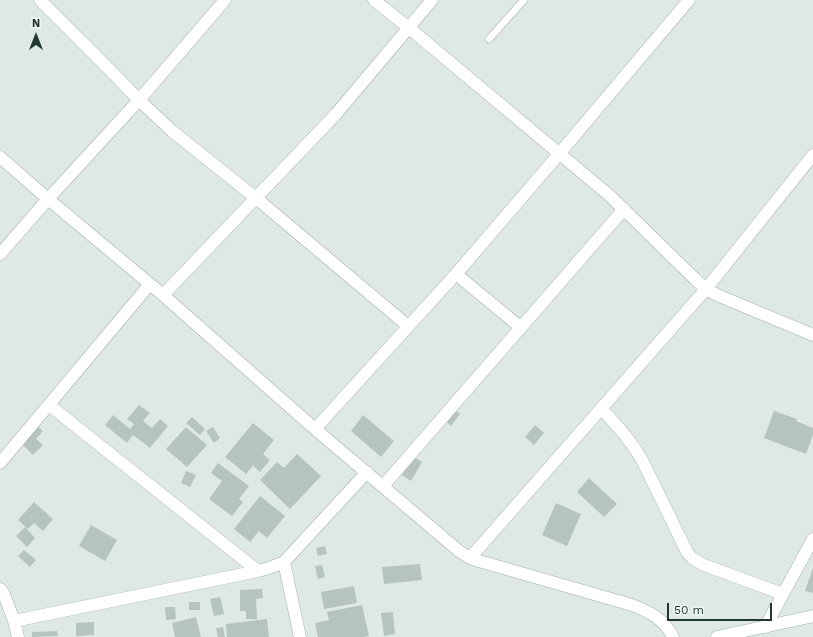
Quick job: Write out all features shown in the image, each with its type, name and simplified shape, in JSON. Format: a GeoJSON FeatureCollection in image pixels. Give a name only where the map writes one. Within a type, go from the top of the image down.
{"type":"FeatureCollection","features":[{"type":"Feature","properties":{"kind":"street"},"geometry":{"type":"LineString","coordinates":[[40,0],[139,100],[172,130],[256,198],[408,326]]}},
{"type":"Feature","properties":{"kind":"street"},"geometry":{"type":"LineString","coordinates":[[0,254],[48,199],[139,100],[224,0]]}},
{"type":"Feature","properties":{"kind":"street"},"geometry":{"type":"LineString","coordinates":[[374,0],[609,195],[706,289],[813,336]]}},
{"type":"Feature","properties":{"kind":"street"},"geometry":{"type":"LineString","coordinates":[[163,295],[336,114],[432,0]]}},
{"type":"Feature","properties":{"kind":"street"},"geometry":{"type":"LineString","coordinates":[[315,429],[456,274],[689,0]]}},
{"type":"Feature","properties":{"kind":"street"},"geometry":{"type":"LineString","coordinates":[[470,558],[706,289],[813,155]]}},
{"type":"Feature","properties":{"kind":"street"},"geometry":{"type":"LineString","coordinates":[[0,157],[163,295],[315,429],[459,551],[470,558],[492,566],[647,610],[660,619],[669,629],[673,637]]}},
{"type":"Feature","properties":{"kind":"street"},"geometry":{"type":"LineString","coordinates":[[383,486],[624,209]]}},
{"type":"Feature","properties":{"kind":"street"},"geometry":{"type":"LineString","coordinates":[[456,274],[520,327]]}},
{"type":"Feature","properties":{"kind":"street"},"geometry":{"type":"LineString","coordinates":[[0,463],[150,284]]}},
{"type":"Feature","properties":{"kind":"street"},"geometry":{"type":"LineString","coordinates":[[49,405],[258,571]]}},
{"type":"Feature","properties":{"kind":"street"},"geometry":{"type":"LineString","coordinates":[[601,408],[628,437],[636,448],[687,552],[692,558],[704,565],[783,594]]}},
{"type":"Feature","properties":{"kind":"street"},"geometry":{"type":"LineString","coordinates":[[14,621],[258,571],[284,562],[367,472]]}},
{"type":"Feature","properties":{"kind":"street"},"geometry":{"type":"LineString","coordinates":[[765,626],[813,539]]}},
{"type":"Feature","properties":{"kind":"street"},"geometry":{"type":"LineString","coordinates":[[284,562],[300,637]]}},
{"type":"Feature","properties":{"kind":"street"},"geometry":{"type":"LineString","coordinates":[[0,589],[4,594],[18,637]]}},
{"type":"Feature","properties":{"kind":"street"},"geometry":{"type":"LineString","coordinates":[[720,637],[813,616]]}},
{"type":"Feature","properties":{"kind":"lane"},"geometry":{"type":"LineString","coordinates":[[489,39],[524,0]]}},
{"type":"Feature","properties":{"kind":"building"},"geometry":{"type":"Polygon","coordinates":[[[139,405],[150,413],[143,421],[152,428],[160,419],[168,426],[150,448],[133,435],[127,443],[105,425],[113,415],[130,429],[134,424],[127,419],[139,405]]]}},
{"type":"Feature","properties":{"kind":"building"},"geometry":{"type":"Polygon","coordinates":[[[454,409],[460,414],[451,426],[445,420],[454,409]]]}},
{"type":"Feature","properties":{"kind":"building"},"geometry":{"type":"Polygon","coordinates":[[[774,411],[797,419],[796,421],[813,428],[813,435],[806,454],[764,438],[774,411]]]}},
{"type":"Feature","properties":{"kind":"building"},"geometry":{"type":"Polygon","coordinates":[[[363,415],[394,441],[381,457],[351,431],[363,415]]]}},
{"type":"Feature","properties":{"kind":"building"},"geometry":{"type":"Polygon","coordinates":[[[192,417],[205,429],[200,435],[186,423],[192,417]]]}},
{"type":"Feature","properties":{"kind":"building"},"geometry":{"type":"Polygon","coordinates":[[[253,423],[274,440],[263,454],[270,460],[260,472],[253,466],[262,455],[246,474],[225,457],[253,423]]]}},
{"type":"Feature","properties":{"kind":"building"},"geometry":{"type":"Polygon","coordinates":[[[36,425],[43,431],[36,439],[43,445],[33,455],[20,442],[36,425]]]}},
{"type":"Feature","properties":{"kind":"building"},"geometry":{"type":"Polygon","coordinates":[[[535,425],[544,433],[534,445],[525,437],[535,425]]]}},
{"type":"Feature","properties":{"kind":"building"},"geometry":{"type":"Polygon","coordinates":[[[186,427],[207,445],[187,467],[166,449],[186,427]]]}},
{"type":"Feature","properties":{"kind":"building"},"geometry":{"type":"Polygon","coordinates":[[[213,427],[220,438],[214,443],[206,431],[213,427]]]}},
{"type":"Feature","properties":{"kind":"building"},"geometry":{"type":"Polygon","coordinates":[[[297,454],[321,476],[290,509],[260,480],[277,462],[284,468],[297,454]]]}},
{"type":"Feature","properties":{"kind":"building"},"geometry":{"type":"Polygon","coordinates":[[[413,456],[422,462],[411,481],[402,475],[413,456]]]}},
{"type":"Feature","properties":{"kind":"building"},"geometry":{"type":"Polygon","coordinates":[[[218,463],[249,486],[239,499],[243,502],[232,516],[209,499],[222,481],[211,473],[218,463]]]}},
{"type":"Feature","properties":{"kind":"building"},"geometry":{"type":"Polygon","coordinates":[[[186,471],[196,475],[190,487],[181,483],[186,471]]]}},
{"type":"Feature","properties":{"kind":"building"},"geometry":{"type":"Polygon","coordinates":[[[589,478],[617,504],[604,517],[577,492],[589,478]]]}},
{"type":"Feature","properties":{"kind":"building"},"geometry":{"type":"Polygon","coordinates":[[[260,496],[285,516],[267,538],[259,531],[250,542],[234,529],[260,496]]]}},
{"type":"Feature","properties":{"kind":"building"},"geometry":{"type":"Polygon","coordinates":[[[34,502],[53,519],[43,531],[34,523],[28,529],[18,520],[34,502]]]}},
{"type":"Feature","properties":{"kind":"building"},"geometry":{"type":"Polygon","coordinates":[[[556,503],[581,514],[567,546],[542,535],[556,503]]]}},
{"type":"Feature","properties":{"kind":"building"},"geometry":{"type":"Polygon","coordinates":[[[91,525],[117,540],[105,561],[79,546],[91,525]]]}},
{"type":"Feature","properties":{"kind":"building"},"geometry":{"type":"Polygon","coordinates":[[[25,527],[35,538],[27,547],[16,536],[25,527]]]}},
{"type":"Feature","properties":{"kind":"building"},"geometry":{"type":"Polygon","coordinates":[[[325,546],[327,554],[318,556],[316,548],[325,546]]]}},
{"type":"Feature","properties":{"kind":"building"},"geometry":{"type":"Polygon","coordinates":[[[24,550],[36,560],[30,567],[18,556],[24,550]]]}},
{"type":"Feature","properties":{"kind":"building"},"geometry":{"type":"Polygon","coordinates":[[[420,564],[422,580],[384,584],[382,567],[420,564]]]}},
{"type":"Feature","properties":{"kind":"building"},"geometry":{"type":"Polygon","coordinates":[[[322,565],[325,577],[318,579],[315,566],[322,565]]]}},
{"type":"Feature","properties":{"kind":"building"},"geometry":{"type":"Polygon","coordinates":[[[813,568],[813,593],[805,591],[813,568]]]}},
{"type":"Feature","properties":{"kind":"building"},"geometry":{"type":"Polygon","coordinates":[[[354,586],[357,603],[324,609],[321,592],[354,586]]]}},
{"type":"Feature","properties":{"kind":"building"},"geometry":{"type":"Polygon","coordinates":[[[262,589],[263,598],[256,599],[257,619],[246,619],[246,611],[240,611],[240,590],[262,589]]]}},
{"type":"Feature","properties":{"kind":"building"},"geometry":{"type":"Polygon","coordinates":[[[220,597],[224,614],[214,616],[210,599],[220,597]]]}},
{"type":"Feature","properties":{"kind":"building"},"geometry":{"type":"Polygon","coordinates":[[[189,602],[200,602],[200,610],[189,610],[189,602]]]}},
{"type":"Feature","properties":{"kind":"building"},"geometry":{"type":"Polygon","coordinates":[[[362,605],[369,636],[318,637],[315,623],[329,620],[327,612],[362,605]]]}},
{"type":"Feature","properties":{"kind":"building"},"geometry":{"type":"Polygon","coordinates":[[[165,607],[175,607],[176,619],[166,620],[165,607]]]}},
{"type":"Feature","properties":{"kind":"building"},"geometry":{"type":"Polygon","coordinates":[[[393,612],[395,634],[384,636],[381,613],[393,612]]]}},
{"type":"Feature","properties":{"kind":"building"},"geometry":{"type":"Polygon","coordinates":[[[196,617],[201,637],[175,637],[172,623],[196,617]]]}},
{"type":"Feature","properties":{"kind":"building"},"geometry":{"type":"Polygon","coordinates":[[[267,619],[269,637],[227,637],[226,624],[267,619]]]}},
{"type":"Feature","properties":{"kind":"building"},"geometry":{"type":"Polygon","coordinates":[[[94,622],[94,635],[76,636],[76,623],[94,622]]]}},
{"type":"Feature","properties":{"kind":"building"},"geometry":{"type":"Polygon","coordinates":[[[223,627],[225,637],[218,637],[216,628],[223,627]]]}},
{"type":"Feature","properties":{"kind":"building"},"geometry":{"type":"Polygon","coordinates":[[[57,631],[58,636],[32,637],[32,632],[57,631]]]}}]}
